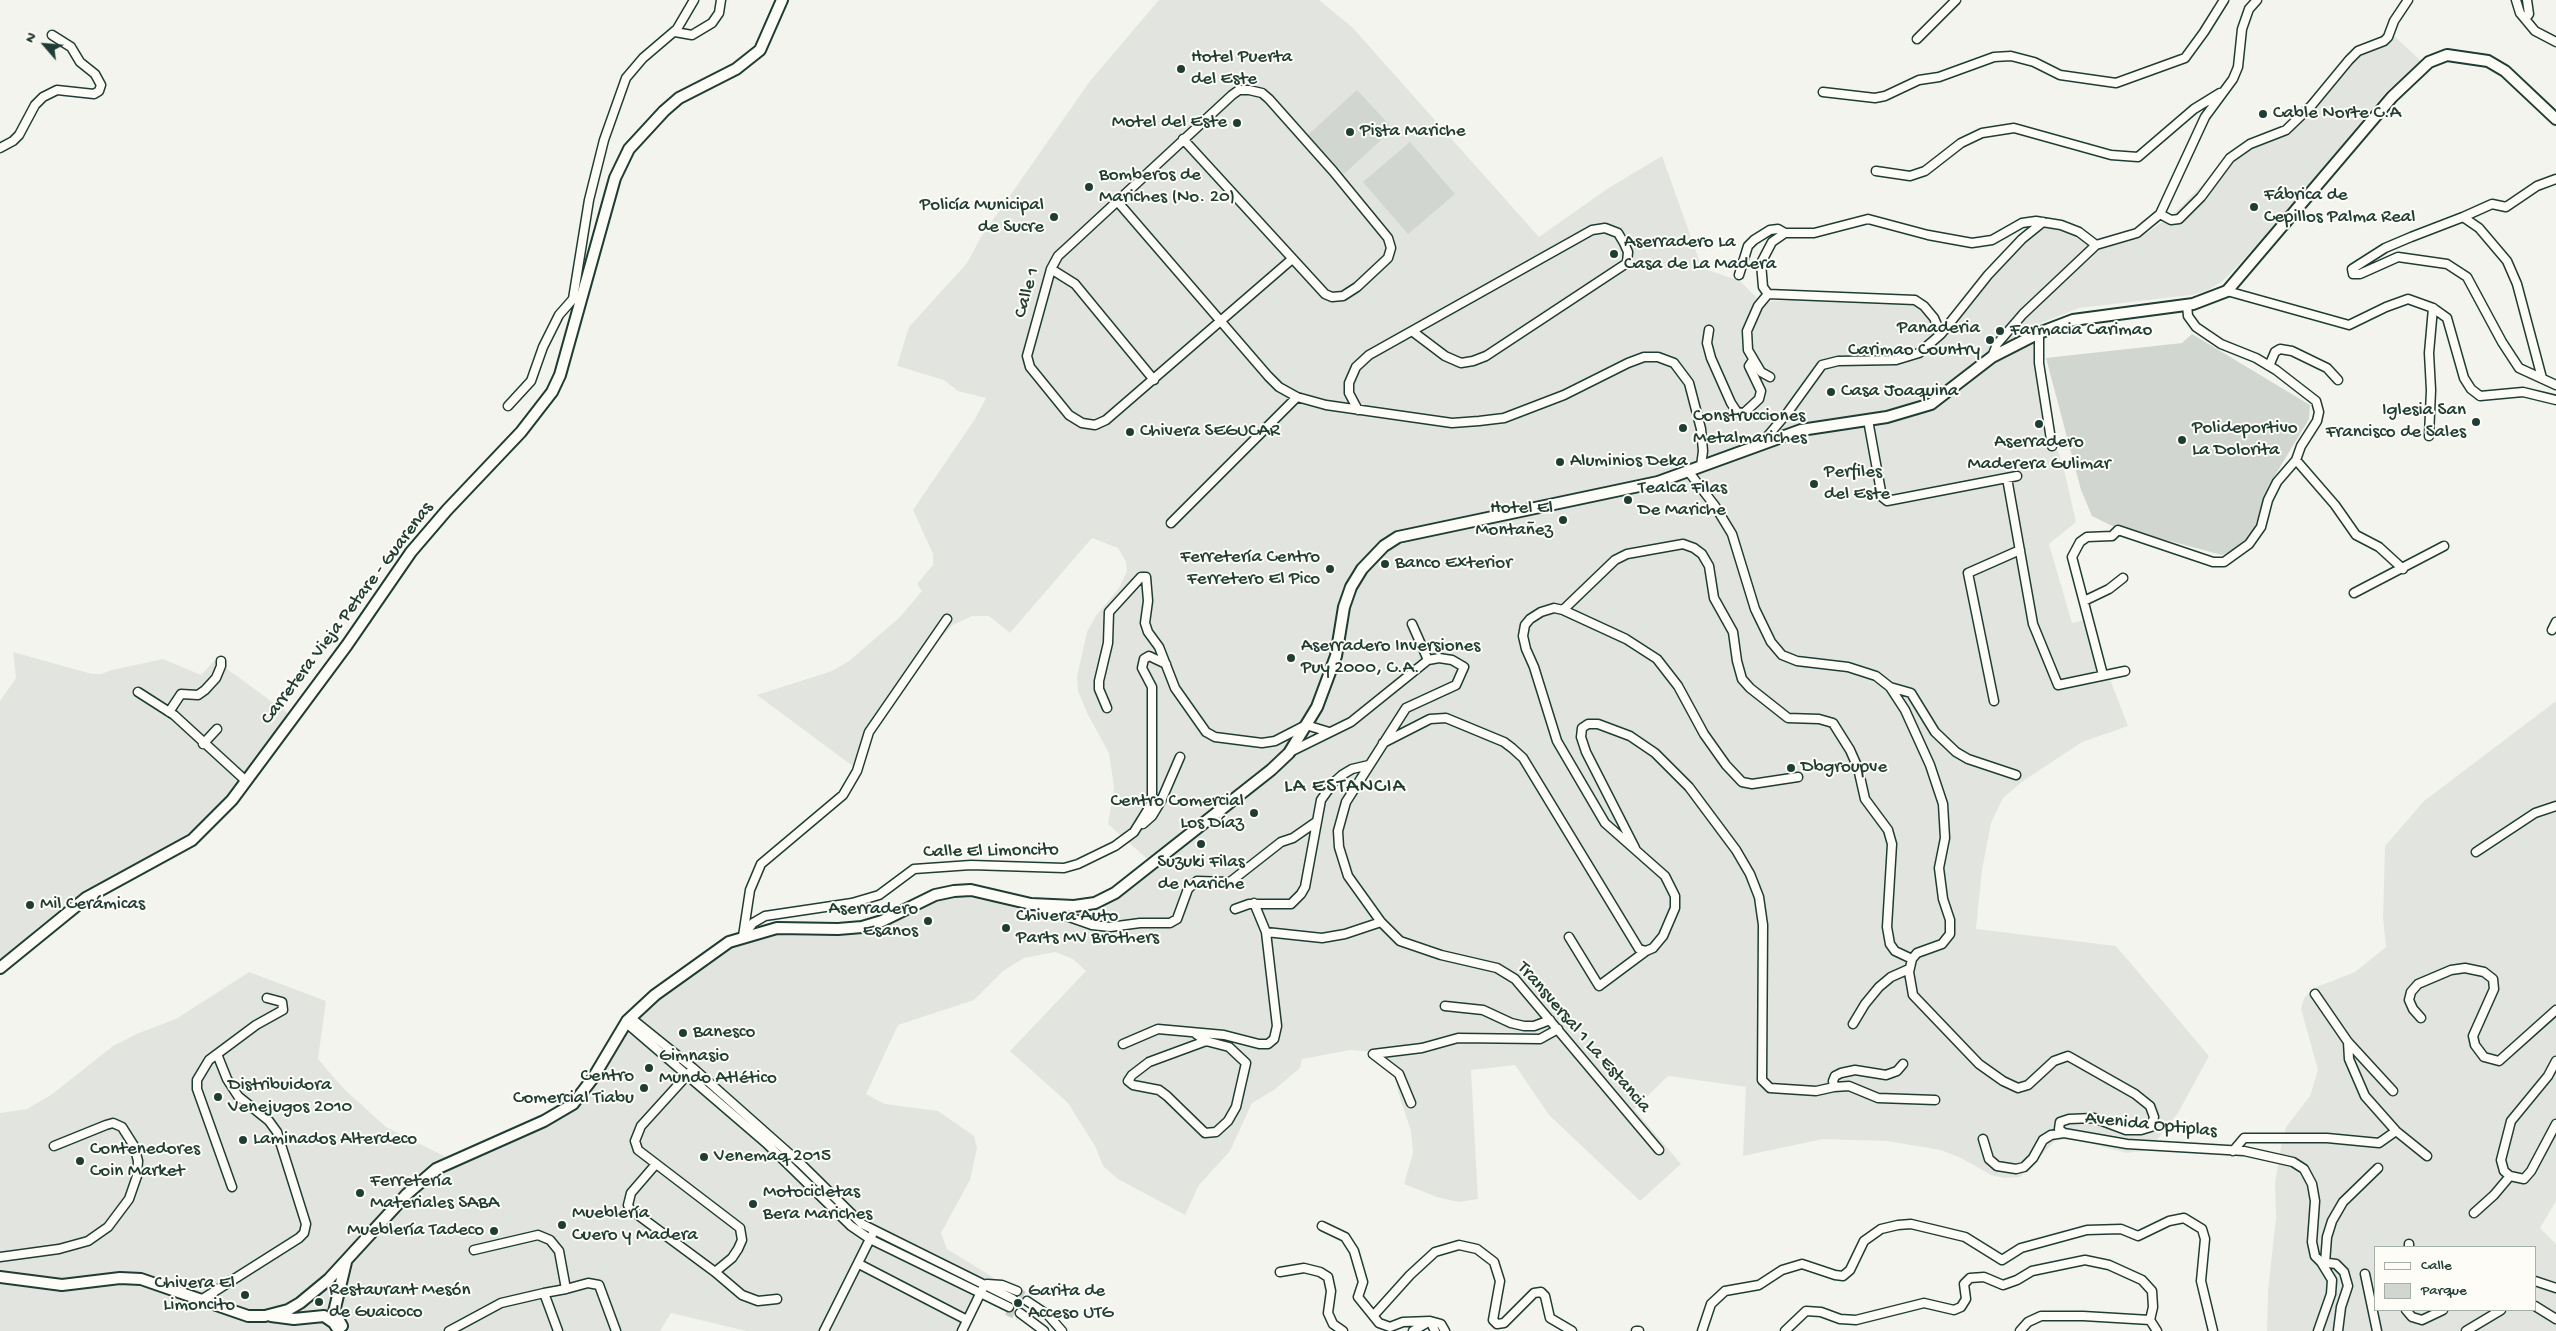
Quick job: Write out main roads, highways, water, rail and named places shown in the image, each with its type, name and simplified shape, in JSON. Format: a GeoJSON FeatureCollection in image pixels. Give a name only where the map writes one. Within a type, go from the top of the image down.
{"type":"FeatureCollection","features":[{"type":"Feature","properties":{"kind":"main road","name":"Carretera Vieja Petare - Guarenas"},"geometry":{"type":"LineString","coordinates":[[0,968],[86,898],[192,840],[221,813],[348,645],[411,552],[453,503],[521,432],[546,399],[560,375],[577,299],[615,178],[629,149],[664,110],[679,98],[730,73],[760,50],[782,0]]}},
{"type":"Feature","properties":{"kind":"main road"},"geometry":{"type":"LineString","coordinates":[[0,1277],[62,1285],[120,1278],[141,1279],[248,1316],[268,1315],[288,1310],[300,1303],[346,1261],[408,1194],[436,1169],[544,1122],[573,1104],[593,1078],[627,1021],[716,950],[742,936],[777,928],[838,929],[862,927],[882,921],[934,895],[954,891],[971,890],[1031,904],[1074,906],[1095,903],[1115,893],[1271,770],[1289,753],[1317,707],[1336,656],[1344,607],[1351,587],[1362,569],[1384,546],[1398,538],[1658,482],[1801,430],[1887,418],[1931,404],[1992,357],[2039,333],[2073,320],[2187,305],[2227,292],[2392,96],[2429,62],[2447,55],[2488,61],[2505,70],[2556,119]]}},
{"type":"Feature","properties":{"kind":"main road"},"geometry":{"type":"LineString","coordinates":[[344,1331],[334,1312],[346,1261]]}},
{"type":"Feature","properties":{"kind":"main road"},"geometry":{"type":"LineString","coordinates":[[268,1315],[294,1319],[324,1316],[334,1323],[339,1331]]}},
{"type":"Feature","properties":{"kind":"tunnel"},"geometry":{"type":"LineString","coordinates":[[1017,1291],[1028,1298]]}},
{"type":"Feature","properties":{"kind":"tunnel"},"geometry":{"type":"LineString","coordinates":[[1013,1299],[1024,1305]]}},
{"type":"Feature","properties":{"kind":"tunnel"},"geometry":{"type":"LineString","coordinates":[[1007,1311],[1018,1317]]}},
{"type":"Feature","properties":{"kind":"place","name":"Hotel Puerta del Este"},"geometry":{"type":"Point","coordinates":[1181,69]}},
{"type":"Feature","properties":{"kind":"place","name":"Cable Norte C.A"},"geometry":{"type":"Point","coordinates":[2263,114]}},
{"type":"Feature","properties":{"kind":"place","name":"Motel del Este"},"geometry":{"type":"Point","coordinates":[1237,123]}},
{"type":"Feature","properties":{"kind":"place","name":"Pista Mariche"},"geometry":{"type":"Point","coordinates":[1350,132]}},
{"type":"Feature","properties":{"kind":"place","name":"Bomberos de Mariches (No. 20)"},"geometry":{"type":"Point","coordinates":[1089,187]}},
{"type":"Feature","properties":{"kind":"place","name":"Fábrica de Cepillos Palma Real"},"geometry":{"type":"Point","coordinates":[2254,207]}},
{"type":"Feature","properties":{"kind":"place","name":"Policía Municipal de Sucre"},"geometry":{"type":"Point","coordinates":[1054,217]}},
{"type":"Feature","properties":{"kind":"place","name":"Aserradero La Casa de La Madera"},"geometry":{"type":"Point","coordinates":[1614,254]}},
{"type":"Feature","properties":{"kind":"place","name":"Farmacia Carimao"},"geometry":{"type":"Point","coordinates":[2000,331]}},
{"type":"Feature","properties":{"kind":"place","name":"Panaderia Carimao Country"},"geometry":{"type":"Point","coordinates":[1990,340]}},
{"type":"Feature","properties":{"kind":"place","name":"Casa Joaquina"},"geometry":{"type":"Point","coordinates":[1831,392]}},
{"type":"Feature","properties":{"kind":"place","name":"Iglesia San Francisco de Sales"},"geometry":{"type":"Point","coordinates":[2476,422]}},
{"type":"Feature","properties":{"kind":"place","name":"Aserradero Maderera Gulimar"},"geometry":{"type":"Point","coordinates":[2039,424]}},
{"type":"Feature","properties":{"kind":"place","name":"Construcciones Metalmariches"},"geometry":{"type":"Point","coordinates":[1683,428]}},
{"type":"Feature","properties":{"kind":"place","name":"Chivera SEGUCAR"},"geometry":{"type":"Point","coordinates":[1130,432]}},
{"type":"Feature","properties":{"kind":"place","name":"Polideportivo La Dolorita"},"geometry":{"type":"Point","coordinates":[2182,440]}},
{"type":"Feature","properties":{"kind":"place","name":"Aluminios Deka"},"geometry":{"type":"Point","coordinates":[1560,462]}},
{"type":"Feature","properties":{"kind":"place","name":"Perfiles del Este"},"geometry":{"type":"Point","coordinates":[1814,484]}},
{"type":"Feature","properties":{"kind":"place","name":"Tealca Filas De Mariche"},"geometry":{"type":"Point","coordinates":[1628,500]}},
{"type":"Feature","properties":{"kind":"place","name":"Hotel El Montañez"},"geometry":{"type":"Point","coordinates":[1563,520]}},
{"type":"Feature","properties":{"kind":"place","name":"Banco Exterior"},"geometry":{"type":"Point","coordinates":[1385,564]}},
{"type":"Feature","properties":{"kind":"place","name":"Ferretería Centro Ferretero El Pico"},"geometry":{"type":"Point","coordinates":[1330,569]}},
{"type":"Feature","properties":{"kind":"place","name":"Aserradero Inversiones Puy 2000, C.A."},"geometry":{"type":"Point","coordinates":[1291,658]}},
{"type":"Feature","properties":{"kind":"place","name":"Dbgroupve"},"geometry":{"type":"Point","coordinates":[1791,768]}},
{"type":"Feature","properties":{"kind":"place","name":"Centro Comercial Los Díaz"},"geometry":{"type":"Point","coordinates":[1254,813]}},
{"type":"Feature","properties":{"kind":"place","name":"Suzuki Filas de Mariche"},"geometry":{"type":"Point","coordinates":[1201,844]}},
{"type":"Feature","properties":{"kind":"place","name":"Mil Cerámicas"},"geometry":{"type":"Point","coordinates":[30,905]}},
{"type":"Feature","properties":{"kind":"place","name":"Aserradero Esanos"},"geometry":{"type":"Point","coordinates":[928,921]}},
{"type":"Feature","properties":{"kind":"place","name":"Chivera Auto Parts MV Brothers"},"geometry":{"type":"Point","coordinates":[1006,928]}},
{"type":"Feature","properties":{"kind":"place","name":"Banesco"},"geometry":{"type":"Point","coordinates":[683,1033]}},
{"type":"Feature","properties":{"kind":"place","name":"Gimnasio Mundo Atlético"},"geometry":{"type":"Point","coordinates":[649,1068]}},
{"type":"Feature","properties":{"kind":"place","name":"Centro Comercial Tiabu"},"geometry":{"type":"Point","coordinates":[644,1088]}},
{"type":"Feature","properties":{"kind":"place","name":"Distribuidora Venejugos 2010"},"geometry":{"type":"Point","coordinates":[218,1097]}},
{"type":"Feature","properties":{"kind":"place","name":"Laminados Alterdeco"},"geometry":{"type":"Point","coordinates":[243,1140]}},
{"type":"Feature","properties":{"kind":"place","name":"Venemaq 2015"},"geometry":{"type":"Point","coordinates":[704,1157]}},
{"type":"Feature","properties":{"kind":"place","name":"Contenedores Coin Market"},"geometry":{"type":"Point","coordinates":[80,1161]}},
{"type":"Feature","properties":{"kind":"place","name":"Ferretería Materiales SABA"},"geometry":{"type":"Point","coordinates":[360,1193]}},
{"type":"Feature","properties":{"kind":"place","name":"Motocicletas Bera Mariches"},"geometry":{"type":"Point","coordinates":[753,1204]}},
{"type":"Feature","properties":{"kind":"place","name":"Mueblería Cuero y Madera"},"geometry":{"type":"Point","coordinates":[562,1225]}},
{"type":"Feature","properties":{"kind":"place","name":"Mueblería Tadeco"},"geometry":{"type":"Point","coordinates":[494,1231]}},
{"type":"Feature","properties":{"kind":"place","name":"Chivera El Limoncito"},"geometry":{"type":"Point","coordinates":[245,1295]}},
{"type":"Feature","properties":{"kind":"place","name":"Restaurant Mesón de Guaicoco"},"geometry":{"type":"Point","coordinates":[319,1302]}},
{"type":"Feature","properties":{"kind":"place","name":"Garita de Acceso UTG"},"geometry":{"type":"Point","coordinates":[1018,1303]}},
{"type":"Feature","properties":{"kind":"district","name":"LA ESTANCIA"},"geometry":{"type":"Point","coordinates":[1345,788]}}]}
